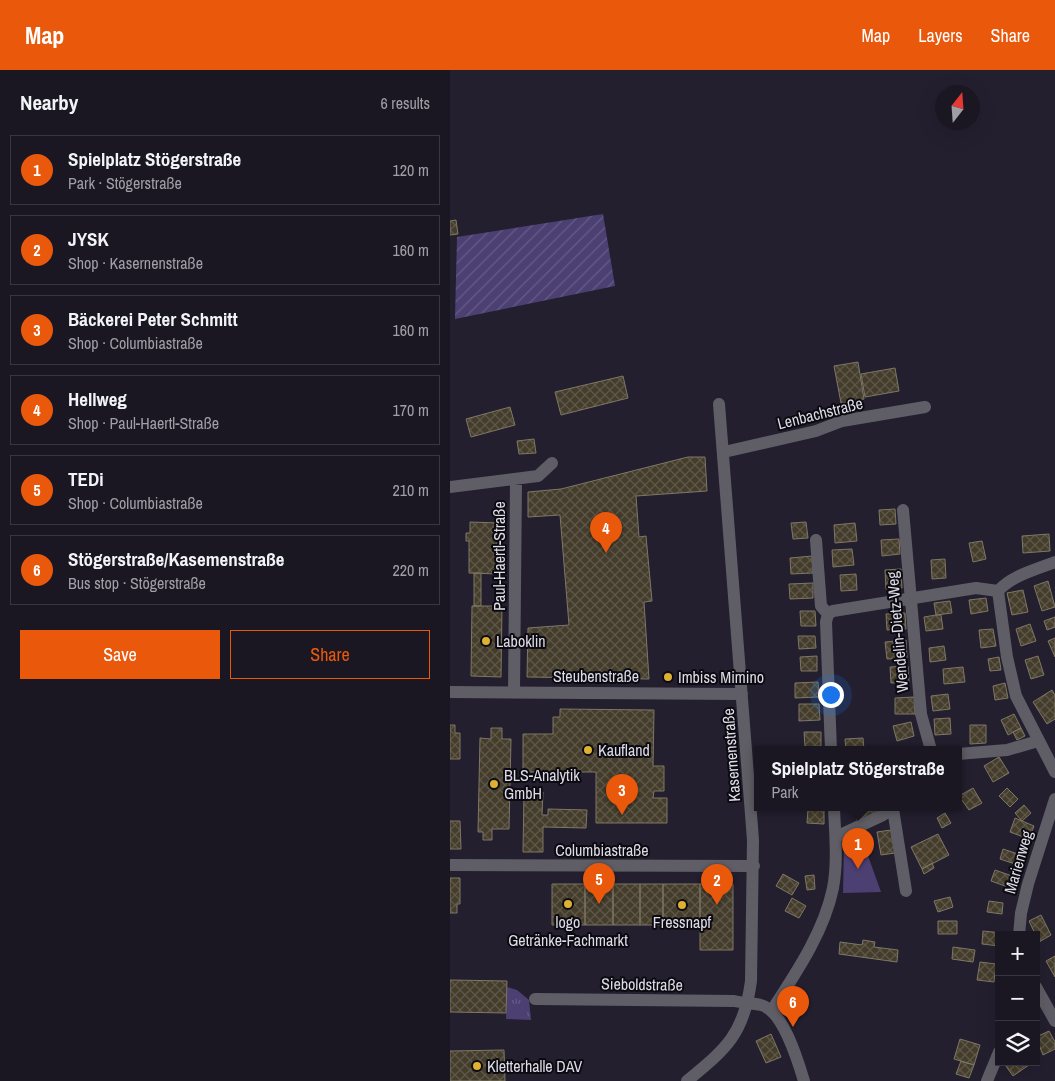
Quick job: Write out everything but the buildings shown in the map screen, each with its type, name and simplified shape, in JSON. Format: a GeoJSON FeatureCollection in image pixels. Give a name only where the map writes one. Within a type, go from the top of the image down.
{"type":"FeatureCollection","features":[{"type":"Feature","properties":{"kind":"street","name":"Kasernenstraße"},"geometry":{"type":"LineString","coordinates":[[687,1081],[728,1044],[742,1024],[748,1004],[751,981],[754,866],[720,404]]}},
{"type":"Feature","properties":{"kind":"street","name":"Lenbachstraße"},"geometry":{"type":"LineString","coordinates":[[724,452],[816,431],[842,421],[924,407]]}},
{"type":"Feature","properties":{"kind":"street"},"geometry":{"type":"LineString","coordinates":[[450,487],[538,476],[552,462]]}},
{"type":"Feature","properties":{"kind":"street","name":"Paul-Haertl-Straße"},"geometry":{"type":"LineString","coordinates":[[514,692],[516,480]]}},
{"type":"Feature","properties":{"kind":"street","name":"Wendelin-Dietz-Weg"},"geometry":{"type":"LineString","coordinates":[[903,510],[921,714],[930,746]]}},
{"type":"Feature","properties":{"kind":"street"},"geometry":{"type":"LineString","coordinates":[[816,540],[821,606],[828,614]]}},
{"type":"Feature","properties":{"kind":"street"},"geometry":{"type":"LineString","coordinates":[[998,591],[1007,582],[1054,566]]}},
{"type":"Feature","properties":{"kind":"street"},"geometry":{"type":"LineString","coordinates":[[832,746],[826,622],[828,614],[833,611],[976,588],[998,591]]}},
{"type":"Feature","properties":{"kind":"street"},"geometry":{"type":"LineString","coordinates":[[998,591],[1007,657],[1016,696],[1055,772]]}},
{"type":"Feature","properties":{"kind":"street","name":"Steubenstraße"},"geometry":{"type":"LineString","coordinates":[[450,692],[742,694]]}},
{"type":"Feature","properties":{"kind":"street"},"geometry":{"type":"LineString","coordinates":[[962,754],[1007,750],[1038,740]]}},
{"type":"Feature","properties":{"kind":"street","name":"Marienweg"},"geometry":{"type":"LineString","coordinates":[[1019,931],[1021,913],[1028,884],[1055,799]]}},
{"type":"Feature","properties":{"kind":"street"},"geometry":{"type":"LineString","coordinates":[[804,1081],[785,1030],[772,1010],[818,932],[827,910],[836,861],[834,811]]}},
{"type":"Feature","properties":{"kind":"street"},"geometry":{"type":"LineString","coordinates":[[836,837],[887,811]]}},
{"type":"Feature","properties":{"kind":"street"},"geometry":{"type":"LineString","coordinates":[[893,811],[906,891]]}},
{"type":"Feature","properties":{"kind":"street","name":"Columbiastraße"},"geometry":{"type":"LineString","coordinates":[[450,865],[754,866]]}},
{"type":"Feature","properties":{"kind":"street"},"geometry":{"type":"LineString","coordinates":[[1040,994],[1055,1021]]}},
{"type":"Feature","properties":{"kind":"street","name":"Sieboldstraße"},"geometry":{"type":"LineString","coordinates":[[536,999],[734,1001],[762,1005],[772,1010]]}},
{"type":"Feature","properties":{"kind":"street"},"geometry":{"type":"LineString","coordinates":[[988,1081],[995,1063]]}},
{"type":"Feature","properties":{"kind":"green space"},"geometry":{"type":"Polygon","coordinates":[[[603,214],[615,286],[455,319],[457,237],[603,214]]]}},
{"type":"Feature","properties":{"kind":"green space"},"geometry":{"type":"Polygon","coordinates":[[[863,842],[881,892],[843,893],[844,847],[863,842]]]}},
{"type":"Feature","properties":{"kind":"green space"},"geometry":{"type":"Polygon","coordinates":[[[507,987],[517,990],[529,1000],[531,1020],[506,1019],[507,987]]]}},
{"type":"Feature","properties":{"kind":"place","name":"Hellweg"},"geometry":{"type":"Point","coordinates":[606,553]}},
{"type":"Feature","properties":{"kind":"place","name":"Laboklin"},"geometry":{"type":"Point","coordinates":[486,641]}},
{"type":"Feature","properties":{"kind":"place","name":"Imbiss Mimino"},"geometry":{"type":"Point","coordinates":[668,677]}},
{"type":"Feature","properties":{"kind":"place","name":"Kaufland"},"geometry":{"type":"Point","coordinates":[588,750]}},
{"type":"Feature","properties":{"kind":"place","name":"BLS-Analytik GmbH"},"geometry":{"type":"Point","coordinates":[494,784]}},
{"type":"Feature","properties":{"kind":"place","name":"Bäckerei Peter Schmitt"},"geometry":{"type":"Point","coordinates":[622,815]}},
{"type":"Feature","properties":{"kind":"place","name":"Spielplatz Stögerstraße"},"geometry":{"type":"Point","coordinates":[858,869]}},
{"type":"Feature","properties":{"kind":"place","name":"logo Getränke-Fachmarkt"},"geometry":{"type":"Point","coordinates":[568,904]}},
{"type":"Feature","properties":{"kind":"place","name":"TEDi"},"geometry":{"type":"Point","coordinates":[599,904]}},
{"type":"Feature","properties":{"kind":"place","name":"Fressnapf"},"geometry":{"type":"Point","coordinates":[682,905]}},
{"type":"Feature","properties":{"kind":"place","name":"JYSK"},"geometry":{"type":"Point","coordinates":[717,905]}},
{"type":"Feature","properties":{"kind":"place","name":"Stögerstraße/Kasemenstraße"},"geometry":{"type":"Point","coordinates":[793,1027]}},
{"type":"Feature","properties":{"kind":"place","name":"Kletterhalle DAV"},"geometry":{"type":"Point","coordinates":[477,1066]}}]}
